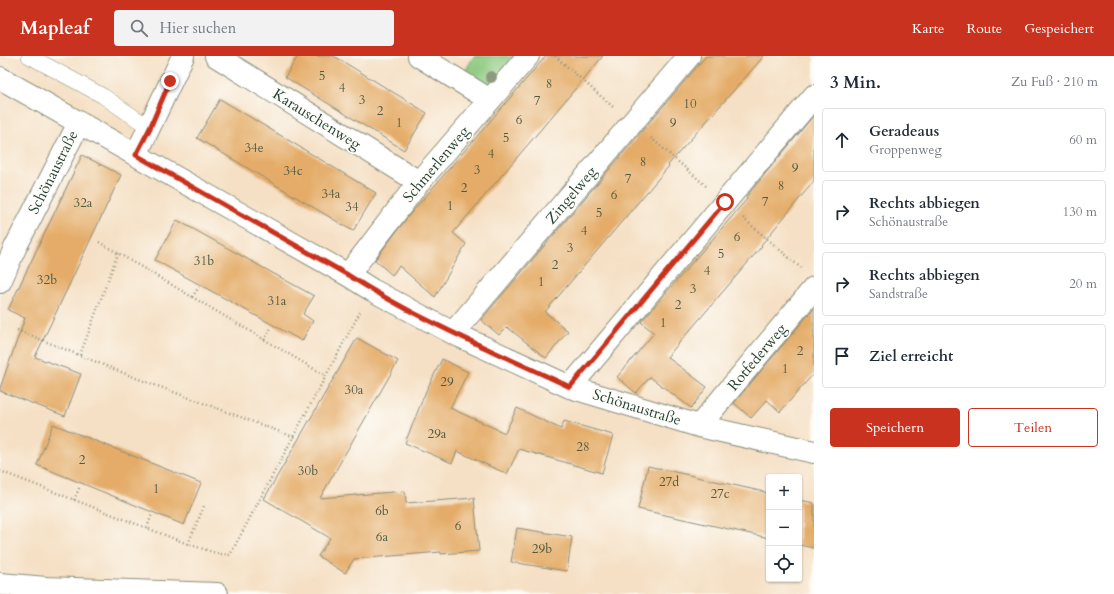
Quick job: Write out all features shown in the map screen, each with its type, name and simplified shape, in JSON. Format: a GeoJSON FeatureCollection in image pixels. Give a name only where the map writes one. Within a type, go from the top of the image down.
{"type":"FeatureCollection","features":[{"type":"Feature","properties":{"kind":"street"},"geometry":{"type":"LineString","coordinates":[[136,155],[183,56]]}},
{"type":"Feature","properties":{"kind":"street","name":"Karauschenweg"},"geometry":{"type":"LineString","coordinates":[[216,56],[419,182]]}},
{"type":"Feature","properties":{"kind":"street"},"geometry":{"type":"LineString","coordinates":[[419,56],[490,100]]}},
{"type":"Feature","properties":{"kind":"street","name":"Schmerlenweg"},"geometry":{"type":"LineString","coordinates":[[348,275],[419,182],[528,56]]}},
{"type":"Feature","properties":{"kind":"street","name":"Zingelweg"},"geometry":{"type":"LineString","coordinates":[[453,334],[689,56]]}},
{"type":"Feature","properties":{"kind":"street"},"geometry":{"type":"LineString","coordinates":[[0,78],[78,123]]}},
{"type":"Feature","properties":{"kind":"street"},"geometry":{"type":"LineString","coordinates":[[570,387],[814,96]]}},
{"type":"Feature","properties":{"kind":"street","name":"Schönaustraße"},"geometry":{"type":"LineString","coordinates":[[0,282],[15,248],[78,123],[372,290],[453,334],[570,387],[699,426],[814,452]]}},
{"type":"Feature","properties":{"kind":"street","name":"Rotfederweg"},"geometry":{"type":"LineString","coordinates":[[699,426],[814,288]]}},
{"type":"Feature","properties":{"kind":"street"},"geometry":{"type":"LineString","coordinates":[[0,584],[46,588],[217,594]]}},
{"type":"Feature","properties":{"kind":"lane"},"geometry":{"type":"LineString","coordinates":[[29,56],[103,96],[150,128]]}},
{"type":"Feature","properties":{"kind":"path"},"geometry":{"type":"LineString","coordinates":[[554,56],[802,269]]}},
{"type":"Feature","properties":{"kind":"path"},"geometry":{"type":"LineString","coordinates":[[99,242],[326,376]]}},
{"type":"Feature","properties":{"kind":"path"},"geometry":{"type":"LineString","coordinates":[[80,355],[118,253]]}},
{"type":"Feature","properties":{"kind":"path"},"geometry":{"type":"LineString","coordinates":[[192,297],[198,287]]}},
{"type":"Feature","properties":{"kind":"path"},"geometry":{"type":"LineString","coordinates":[[0,472],[188,544],[220,554],[230,555],[372,290]]}},
{"type":"Feature","properties":{"kind":"path"},"geometry":{"type":"LineString","coordinates":[[264,340],[271,328]]}},
{"type":"Feature","properties":{"kind":"path"},"geometry":{"type":"LineString","coordinates":[[17,330],[294,437]]}},
{"type":"Feature","properties":{"kind":"path"},"geometry":{"type":"LineString","coordinates":[[74,500],[80,486]]}},
{"type":"Feature","properties":{"kind":"path"},"geometry":{"type":"LineString","coordinates":[[188,544],[204,506]]}},
{"type":"Feature","properties":{"kind":"path"},"geometry":{"type":"LineString","coordinates":[[147,528],[152,514]]}},
{"type":"Feature","properties":{"kind":"green space"},"geometry":{"type":"Polygon","coordinates":[[[474,56],[519,56],[494,84],[486,85],[463,75],[474,56]]]}},
{"type":"Feature","properties":{"kind":"building"},"geometry":{"type":"Polygon","coordinates":[[[298,56],[334,56],[427,113],[404,150],[285,77],[298,56]]]}},
{"type":"Feature","properties":{"kind":"building"},"geometry":{"type":"Polygon","coordinates":[[[546,56],[603,56],[453,233],[466,244],[435,297],[399,266],[392,275],[375,260],[406,219],[546,56]]]}},
{"type":"Feature","properties":{"kind":"building"},"geometry":{"type":"Polygon","coordinates":[[[706,56],[764,56],[668,165],[669,166],[545,312],[568,331],[546,358],[507,327],[499,335],[481,320],[706,56]]]}},
{"type":"Feature","properties":{"kind":"building"},"geometry":{"type":"Polygon","coordinates":[[[220,99],[376,193],[353,231],[197,138],[220,99]]]}},
{"type":"Feature","properties":{"kind":"building"},"geometry":{"type":"Polygon","coordinates":[[[814,115],[814,181],[761,245],[762,246],[667,357],[707,387],[691,408],[650,377],[636,393],[617,377],[654,333],[641,322],[747,199],[746,197],[814,115]]]}},
{"type":"Feature","properties":{"kind":"building"},"geometry":{"type":"Polygon","coordinates":[[[82,155],[121,175],[35,357],[81,374],[65,416],[0,391],[0,388],[25,318],[8,310],[82,155]]]}},
{"type":"Feature","properties":{"kind":"building"},"geometry":{"type":"Polygon","coordinates":[[[177,220],[314,296],[303,314],[313,321],[302,341],[155,260],[177,220]]]}},
{"type":"Feature","properties":{"kind":"building"},"geometry":{"type":"Polygon","coordinates":[[[814,308],[814,373],[780,412],[767,400],[751,418],[734,403],[814,308]]]}},
{"type":"Feature","properties":{"kind":"building"},"geometry":{"type":"Polygon","coordinates":[[[357,338],[398,361],[320,498],[405,491],[406,503],[474,498],[479,551],[441,554],[441,552],[354,559],[345,573],[318,556],[330,538],[264,499],[357,338]]]}},
{"type":"Feature","properties":{"kind":"building"},"geometry":{"type":"Polygon","coordinates":[[[442,359],[468,372],[450,408],[505,433],[517,408],[561,429],[564,421],[613,435],[602,473],[519,449],[507,474],[457,451],[452,463],[405,443],[426,391],[442,359]]]}},
{"type":"Feature","properties":{"kind":"building"},"geometry":{"type":"Polygon","coordinates":[[[53,424],[201,483],[184,525],[37,465],[53,424]]]}},
{"type":"Feature","properties":{"kind":"building"},"geometry":{"type":"Polygon","coordinates":[[[648,466],[766,492],[766,537],[638,509],[648,466]]]}},
{"type":"Feature","properties":{"kind":"building"},"geometry":{"type":"Polygon","coordinates":[[[802,501],[814,503],[814,548],[802,546],[802,501]]]}},
{"type":"Feature","properties":{"kind":"building"},"geometry":{"type":"Polygon","coordinates":[[[517,528],[572,537],[567,571],[511,562],[517,528]]]}},
{"type":"Feature","properties":{"kind":"route"},"geometry":{"type":"LineString","coordinates":[[170,81],[150,128],[136,155],[372,290],[453,334],[570,387],[725,202]]}}]}
